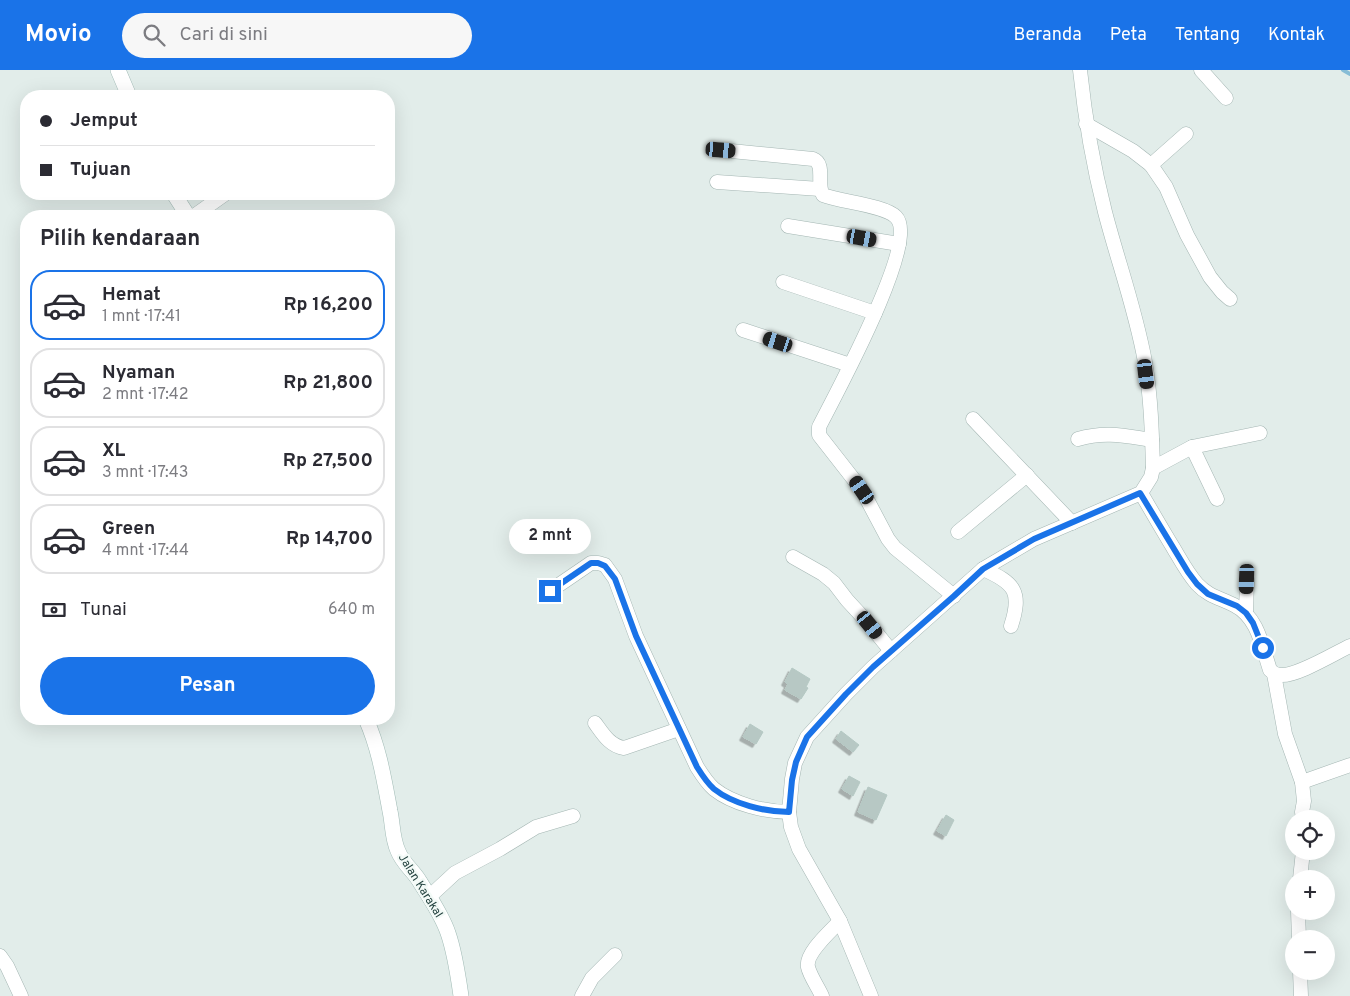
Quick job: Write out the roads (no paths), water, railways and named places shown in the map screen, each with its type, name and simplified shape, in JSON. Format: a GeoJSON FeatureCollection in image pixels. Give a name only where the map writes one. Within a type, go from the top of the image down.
{"type":"FeatureCollection","features":[{"type":"Feature","properties":{"kind":"main road"},"geometry":{"type":"LineString","coordinates":[[118,70],[126,90]]}},
{"type":"Feature","properties":{"kind":"main road","name":"Jalan Karakal"},"geometry":{"type":"LineString","coordinates":[[369,725],[380,760],[391,814],[392,835],[407,867],[419,880],[447,931],[456,962],[461,996]]}},
{"type":"Feature","properties":{"kind":"street"},"geometry":{"type":"LineString","coordinates":[[871,996],[840,922],[799,849],[791,827],[789,812],[792,780],[796,762],[807,737],[846,694],[983,569],[1034,539],[1140,493],[1153,468],[1150,402],[1145,362],[1105,212],[1086,124],[1080,70]]}},
{"type":"Feature","properties":{"kind":"street"},"geometry":{"type":"LineString","coordinates":[[1201,70],[1226,98]]}},
{"type":"Feature","properties":{"kind":"street"},"geometry":{"type":"LineString","coordinates":[[1086,124],[1133,150],[1151,165],[1166,187],[1187,235],[1210,277],[1222,292],[1230,298]]}},
{"type":"Feature","properties":{"kind":"street"},"geometry":{"type":"LineString","coordinates":[[1151,165],[1186,134]]}},
{"type":"Feature","properties":{"kind":"street"},"geometry":{"type":"LineString","coordinates":[[721,150],[813,159],[820,164],[820,189],[823,195],[889,212],[900,222],[899,244],[889,281],[819,427],[819,435],[862,490],[888,539],[895,548],[954,596]]}},
{"type":"Feature","properties":{"kind":"street"},"geometry":{"type":"LineString","coordinates":[[717,182],[820,189]]}},
{"type":"Feature","properties":{"kind":"street"},"geometry":{"type":"LineString","coordinates":[[202,210],[217,200]]}},
{"type":"Feature","properties":{"kind":"street"},"geometry":{"type":"LineString","coordinates":[[788,226],[899,244]]}},
{"type":"Feature","properties":{"kind":"street"},"geometry":{"type":"LineString","coordinates":[[783,282],[875,313]]}},
{"type":"Feature","properties":{"kind":"street"},"geometry":{"type":"LineString","coordinates":[[743,330],[850,365]]}},
{"type":"Feature","properties":{"kind":"street"},"geometry":{"type":"LineString","coordinates":[[973,419],[1072,523]]}},
{"type":"Feature","properties":{"kind":"street"},"geometry":{"type":"LineString","coordinates":[[1153,468],[1192,447],[1260,433]]}},
{"type":"Feature","properties":{"kind":"street"},"geometry":{"type":"LineString","coordinates":[[1078,439],[1107,434],[1152,440]]}},
{"type":"Feature","properties":{"kind":"street"},"geometry":{"type":"LineString","coordinates":[[1192,447],[1217,499]]}},
{"type":"Feature","properties":{"kind":"street"},"geometry":{"type":"LineString","coordinates":[[958,532],[1026,475]]}},
{"type":"Feature","properties":{"kind":"street"},"geometry":{"type":"LineString","coordinates":[[1140,493],[1197,584],[1208,594],[1237,606],[1246,613],[1259,634],[1270,670],[1274,674],[1285,734],[1302,782],[1304,801],[1302,810]]}},
{"type":"Feature","properties":{"kind":"street"},"geometry":{"type":"LineString","coordinates":[[793,557],[823,574],[834,583],[891,652]]}},
{"type":"Feature","properties":{"kind":"street"},"geometry":{"type":"LineString","coordinates":[[550,591],[591,563],[605,566],[615,579],[636,636],[697,767],[714,788],[722,794],[748,806],[763,810],[789,812]]}},
{"type":"Feature","properties":{"kind":"street"},"geometry":{"type":"LineString","coordinates":[[983,569],[999,576],[1014,590],[1016,609],[1011,626]]}},
{"type":"Feature","properties":{"kind":"street"},"geometry":{"type":"LineString","coordinates":[[1246,613],[1247,579]]}},
{"type":"Feature","properties":{"kind":"street"},"geometry":{"type":"LineString","coordinates":[[1274,674],[1286,675],[1311,666],[1350,646]]}},
{"type":"Feature","properties":{"kind":"street"},"geometry":{"type":"LineString","coordinates":[[595,723],[610,743],[624,748],[679,729]]}},
{"type":"Feature","properties":{"kind":"street"},"geometry":{"type":"LineString","coordinates":[[1302,782],[1350,765]]}},
{"type":"Feature","properties":{"kind":"street"},"geometry":{"type":"LineString","coordinates":[[429,896],[455,873],[536,827],[573,816]]}},
{"type":"Feature","properties":{"kind":"street"},"geometry":{"type":"LineString","coordinates":[[822,996],[808,967],[808,961],[811,953],[840,922]]}},
{"type":"Feature","properties":{"kind":"street"},"geometry":{"type":"LineString","coordinates":[[582,996],[592,978],[615,955]]}},
{"type":"Feature","properties":{"kind":"street"},"geometry":{"type":"LineString","coordinates":[[0,956],[7,966],[21,996]]}},
{"type":"Feature","properties":{"kind":"street"},"geometry":{"type":"LineString","coordinates":[[1300,980],[1301,996]]}},
{"type":"Feature","properties":{"kind":"waterway"},"geometry":{"type":"LineString","coordinates":[[1343,70],[1350,74]]}}]}
